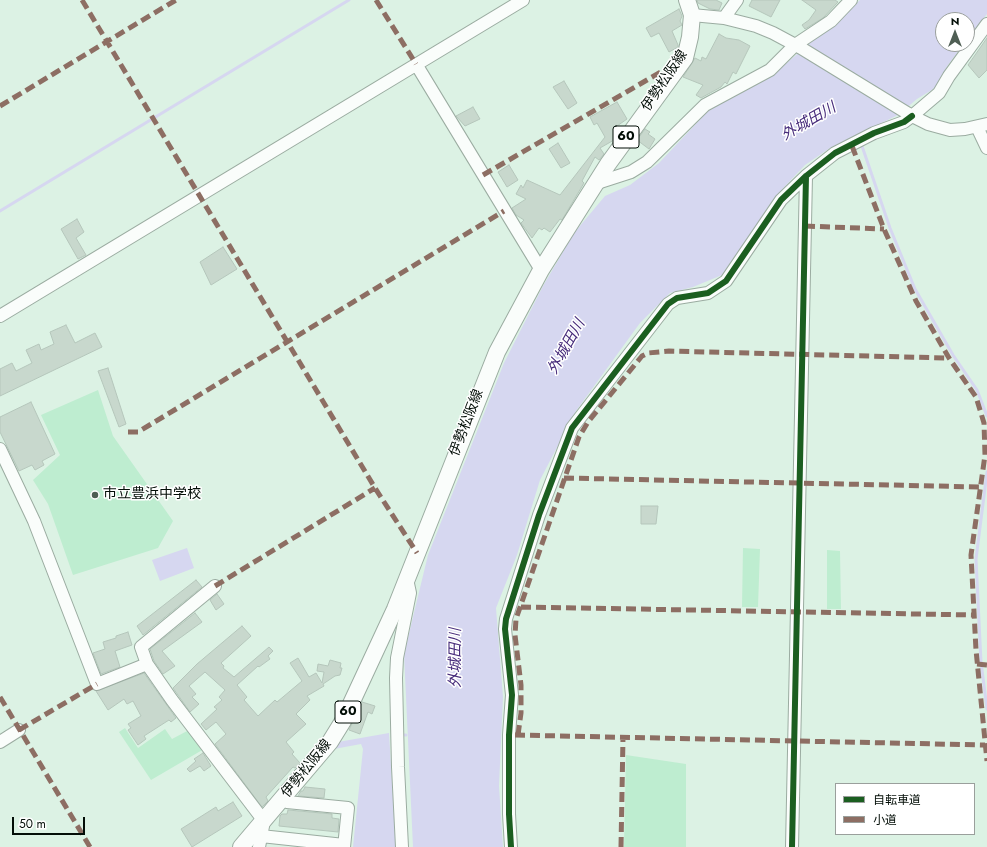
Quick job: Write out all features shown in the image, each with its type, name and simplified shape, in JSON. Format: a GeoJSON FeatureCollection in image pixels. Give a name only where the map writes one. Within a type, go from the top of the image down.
{"type":"FeatureCollection","features":[{"type":"Feature","properties":{"kind":"main road","name":"伊勢松阪線"},"geometry":{"type":"LineString","coordinates":[[241,847],[262,835],[282,800],[330,742],[343,721],[395,609],[487,371],[541,270],[569,224],[628,135],[684,58],[690,37],[689,7]]}},
{"type":"Feature","properties":{"kind":"street"},"geometry":{"type":"LineString","coordinates":[[0,316],[522,0]]}},
{"type":"Feature","properties":{"kind":"street"},"geometry":{"type":"LineString","coordinates":[[724,18],[737,0]]}},
{"type":"Feature","properties":{"kind":"street"},"geometry":{"type":"LineString","coordinates":[[597,183],[631,172],[647,162],[705,105],[770,70],[827,25],[846,2]]}},
{"type":"Feature","properties":{"kind":"street"},"geometry":{"type":"LineString","coordinates":[[689,7],[756,26],[798,47],[909,115],[928,124],[950,130],[982,126],[987,148]]}},
{"type":"Feature","properties":{"kind":"street"},"geometry":{"type":"LineString","coordinates":[[511,847],[509,814],[509,735],[512,694],[505,629],[506,620],[539,515],[572,428],[668,304],[677,298],[708,293],[726,281],[781,200],[806,176],[835,153],[874,133],[904,122],[909,115],[940,93],[949,76],[987,24]]}},
{"type":"Feature","properties":{"kind":"street"},"geometry":{"type":"LineString","coordinates":[[416,64],[541,270]]}},
{"type":"Feature","properties":{"kind":"street"},"geometry":{"type":"LineString","coordinates":[[792,847],[806,176]]}},
{"type":"Feature","properties":{"kind":"street"},"geometry":{"type":"LineString","coordinates":[[0,449],[34,521],[97,684],[147,664]]}},
{"type":"Feature","properties":{"kind":"street"},"geometry":{"type":"LineString","coordinates":[[402,847],[396,678],[397,658],[410,593],[407,578]]}},
{"type":"Feature","properties":{"kind":"street"},"geometry":{"type":"LineString","coordinates":[[215,586],[141,647],[147,664],[193,730],[262,835],[344,846],[348,808],[286,802],[282,800]]}},
{"type":"Feature","properties":{"kind":"street"},"geometry":{"type":"LineString","coordinates":[[0,742],[19,730]]}},
{"type":"Feature","properties":{"kind":"green space"},"geometry":{"type":"Polygon","coordinates":[[[98,390],[113,436],[173,521],[158,548],[73,575],[48,504],[33,480],[60,455],[41,415],[98,390]]]}},
{"type":"Feature","properties":{"kind":"green space"},"geometry":{"type":"Polygon","coordinates":[[[743,548],[760,549],[758,607],[742,607],[743,548]]]}},
{"type":"Feature","properties":{"kind":"green space"},"geometry":{"type":"Polygon","coordinates":[[[827,550],[840,551],[841,609],[827,609],[827,550]]]}},
{"type":"Feature","properties":{"kind":"green space"},"geometry":{"type":"Polygon","coordinates":[[[125,728],[138,748],[165,729],[172,739],[189,730],[204,749],[151,780],[119,732],[125,728]]]}},
{"type":"Feature","properties":{"kind":"green space"},"geometry":{"type":"Polygon","coordinates":[[[626,755],[686,764],[686,847],[624,847],[626,755]]]}},
{"type":"Feature","properties":{"kind":"water","name":"外城田川"},"geometry":{"type":"Polygon","coordinates":[[[860,0],[987,0],[987,14],[975,30],[975,12],[935,12],[935,52],[958,52],[948,65],[935,88],[917,99],[898,115],[830,148],[805,165],[776,196],[722,275],[693,287],[670,293],[640,323],[576,411],[540,480],[517,555],[496,608],[503,697],[499,786],[503,847],[413,847],[404,654],[428,555],[504,363],[543,286],[574,233],[605,196],[630,185],[659,163],[709,110],[774,74],[860,0]]]}},
{"type":"Feature","properties":{"kind":"water"},"geometry":{"type":"Polygon","coordinates":[[[187,548],[194,568],[160,581],[152,560],[187,548]]]}},
{"type":"Feature","properties":{"kind":"water"},"geometry":{"type":"Polygon","coordinates":[[[389,733],[396,847],[353,847],[363,749],[361,744],[334,749],[338,742],[389,733]]]}},
{"type":"Feature","properties":{"kind":"building"},"geometry":{"type":"Polygon","coordinates":[[[697,0],[716,0],[722,3],[719,10],[710,9],[698,3],[697,0]]]}},
{"type":"Feature","properties":{"kind":"building"},"geometry":{"type":"Polygon","coordinates":[[[752,0],[780,0],[771,17],[749,6],[752,0]]]}},
{"type":"Feature","properties":{"kind":"building"},"geometry":{"type":"Polygon","coordinates":[[[802,0],[835,0],[838,2],[823,18],[805,29],[802,25],[809,20],[816,10],[802,0]]]}},
{"type":"Feature","properties":{"kind":"building"},"geometry":{"type":"Polygon","coordinates":[[[679,9],[682,16],[680,21],[682,25],[672,31],[678,47],[669,52],[659,33],[651,37],[646,28],[679,9]]]}},
{"type":"Feature","properties":{"kind":"building"},"geometry":{"type":"Polygon","coordinates":[[[719,34],[726,38],[739,40],[750,46],[736,74],[733,72],[727,84],[725,82],[721,87],[701,98],[696,95],[703,85],[683,77],[695,58],[701,61],[702,57],[706,59],[719,34]]]}},
{"type":"Feature","properties":{"kind":"building"},"geometry":{"type":"Polygon","coordinates":[[[987,38],[987,70],[979,78],[968,65],[987,38]]]}},
{"type":"Feature","properties":{"kind":"building"},"geometry":{"type":"Polygon","coordinates":[[[564,81],[577,103],[568,109],[553,87],[564,81]]]}},
{"type":"Feature","properties":{"kind":"building"},"geometry":{"type":"Polygon","coordinates":[[[617,102],[627,119],[617,126],[621,129],[614,140],[600,148],[604,154],[599,160],[595,157],[582,181],[584,183],[562,220],[560,219],[550,232],[544,228],[542,230],[539,228],[532,238],[521,223],[524,220],[516,215],[512,208],[526,199],[516,194],[521,185],[523,188],[527,180],[560,195],[605,137],[597,123],[594,125],[590,117],[617,102]]]}},
{"type":"Feature","properties":{"kind":"building"},"geometry":{"type":"Polygon","coordinates":[[[473,107],[480,119],[465,126],[456,116],[473,107]]]}},
{"type":"Feature","properties":{"kind":"building"},"geometry":{"type":"Polygon","coordinates":[[[645,129],[650,132],[648,134],[655,139],[649,149],[637,140],[645,129]]]}},
{"type":"Feature","properties":{"kind":"building"},"geometry":{"type":"Polygon","coordinates":[[[558,143],[570,163],[561,168],[549,149],[558,143]]]}},
{"type":"Feature","properties":{"kind":"building"},"geometry":{"type":"Polygon","coordinates":[[[509,165],[518,180],[507,187],[498,172],[509,165]]]}},
{"type":"Feature","properties":{"kind":"building"},"geometry":{"type":"Polygon","coordinates":[[[77,219],[84,232],[76,238],[86,255],[78,259],[61,229],[77,219]]]}},
{"type":"Feature","properties":{"kind":"building"},"geometry":{"type":"Polygon","coordinates":[[[223,247],[237,269],[211,285],[200,262],[223,247]]]}},
{"type":"Feature","properties":{"kind":"building"},"geometry":{"type":"Polygon","coordinates":[[[66,325],[75,343],[95,333],[102,347],[0,396],[0,369],[12,363],[16,371],[32,363],[26,350],[39,344],[41,350],[54,344],[50,332],[66,325]]]}},
{"type":"Feature","properties":{"kind":"building"},"geometry":{"type":"Polygon","coordinates":[[[108,368],[126,424],[119,427],[98,371],[108,368]]]}},
{"type":"Feature","properties":{"kind":"building"},"geometry":{"type":"Polygon","coordinates":[[[31,402],[55,454],[42,461],[44,465],[35,470],[32,465],[19,471],[0,432],[0,417],[31,402]]]}},
{"type":"Feature","properties":{"kind":"building"},"geometry":{"type":"Polygon","coordinates":[[[641,506],[658,506],[656,524],[641,524],[641,506]]]}},
{"type":"Feature","properties":{"kind":"building"},"geometry":{"type":"Polygon","coordinates":[[[196,580],[202,587],[143,635],[137,626],[196,580]]]}},
{"type":"Feature","properties":{"kind":"building"},"geometry":{"type":"Polygon","coordinates":[[[217,594],[224,604],[216,610],[210,600],[217,594]]]}},
{"type":"Feature","properties":{"kind":"building"},"geometry":{"type":"Polygon","coordinates":[[[195,613],[202,622],[162,651],[175,666],[163,674],[154,661],[150,649],[195,613]]]}},
{"type":"Feature","properties":{"kind":"building"},"geometry":{"type":"Polygon","coordinates":[[[242,626],[251,636],[221,663],[224,666],[223,668],[234,677],[269,647],[273,651],[268,656],[270,659],[259,667],[258,666],[237,685],[247,697],[244,700],[258,716],[275,700],[277,702],[302,681],[290,663],[298,658],[309,677],[316,673],[322,683],[324,672],[317,671],[318,664],[328,666],[330,660],[341,663],[340,668],[342,668],[340,675],[335,676],[323,684],[324,686],[307,696],[310,700],[296,714],[306,724],[286,742],[294,752],[292,754],[300,763],[295,768],[293,767],[266,797],[268,801],[262,807],[215,744],[226,734],[216,722],[206,730],[201,724],[217,709],[214,707],[222,700],[219,697],[225,690],[205,672],[189,686],[196,694],[192,697],[199,704],[190,712],[173,688],[197,664],[242,626]]]}},
{"type":"Feature","properties":{"kind":"building"},"geometry":{"type":"Polygon","coordinates":[[[128,632],[132,645],[115,651],[120,667],[101,674],[93,653],[105,649],[103,642],[128,632]]]}},
{"type":"Feature","properties":{"kind":"building"},"geometry":{"type":"Polygon","coordinates":[[[144,673],[176,718],[171,722],[169,720],[144,736],[146,739],[138,745],[128,730],[131,728],[128,724],[141,716],[133,701],[127,704],[124,699],[108,710],[96,691],[144,673]]]}},
{"type":"Feature","properties":{"kind":"building"},"geometry":{"type":"Polygon","coordinates":[[[362,702],[375,706],[372,714],[368,712],[360,734],[349,730],[362,702]]]}},
{"type":"Feature","properties":{"kind":"building"},"geometry":{"type":"Polygon","coordinates":[[[203,753],[211,766],[204,771],[200,766],[190,772],[187,769],[196,761],[194,759],[203,753]]]}},
{"type":"Feature","properties":{"kind":"building"},"geometry":{"type":"Polygon","coordinates":[[[305,787],[325,789],[324,798],[298,796],[305,787]]]}},
{"type":"Feature","properties":{"kind":"building"},"geometry":{"type":"Polygon","coordinates":[[[233,802],[242,816],[192,847],[181,829],[216,807],[218,811],[233,802]]]}},
{"type":"Feature","properties":{"kind":"building"},"geometry":{"type":"Polygon","coordinates":[[[288,810],[332,814],[332,818],[339,819],[338,832],[279,826],[280,816],[282,814],[287,814],[288,810]]]}},
{"type":"Feature","properties":{"kind":"waterway"},"geometry":{"type":"LineString","coordinates":[[0,211],[349,0]]}},
{"type":"Feature","properties":{"kind":"waterway"},"geometry":{"type":"LineString","coordinates":[[862,146],[890,228],[915,289],[953,355],[977,390],[987,416]]}},
{"type":"Feature","properties":{"kind":"waterway"},"geometry":{"type":"LineString","coordinates":[[987,472],[976,559],[981,662],[987,709]]}},
{"type":"Feature","properties":{"kind":"marked path"},"geometry":{"type":"LineString","coordinates":[[82,0],[375,488],[417,553]]}},
{"type":"Feature","properties":{"kind":"marked path"},"geometry":{"type":"LineString","coordinates":[[0,106],[176,0]]}},
{"type":"Feature","properties":{"kind":"marked path"},"geometry":{"type":"LineString","coordinates":[[376,0],[416,64]]}},
{"type":"Feature","properties":{"kind":"marked path"},"geometry":{"type":"LineString","coordinates":[[483,175],[685,58]]}},
{"type":"Feature","properties":{"kind":"marked path"},"geometry":{"type":"LineString","coordinates":[[852,146],[884,229],[916,301],[949,358],[976,397],[984,423],[985,455],[971,555],[976,650],[987,761]]}},
{"type":"Feature","properties":{"kind":"marked path"},"geometry":{"type":"LineString","coordinates":[[128,432],[138,432],[504,211]]}},
{"type":"Feature","properties":{"kind":"marked path"},"geometry":{"type":"LineString","coordinates":[[805,226],[884,229]]}},
{"type":"Feature","properties":{"kind":"marked path"},"geometry":{"type":"LineString","coordinates":[[518,735],[521,713],[521,685],[515,635],[516,619],[579,437],[588,422],[642,356],[648,353],[669,351],[949,358]]}},
{"type":"Feature","properties":{"kind":"marked path"},"geometry":{"type":"LineString","coordinates":[[564,478],[981,487]]}},
{"type":"Feature","properties":{"kind":"marked path"},"geometry":{"type":"LineString","coordinates":[[215,586],[375,488]]}},
{"type":"Feature","properties":{"kind":"marked path"},"geometry":{"type":"LineString","coordinates":[[521,607],[974,615]]}},
{"type":"Feature","properties":{"kind":"marked path"},"geometry":{"type":"LineString","coordinates":[[977,664],[987,665]]}},
{"type":"Feature","properties":{"kind":"marked path"},"geometry":{"type":"LineString","coordinates":[[19,730],[97,684]]}},
{"type":"Feature","properties":{"kind":"marked path"},"geometry":{"type":"LineString","coordinates":[[0,697],[90,847]]}},
{"type":"Feature","properties":{"kind":"marked path"},"geometry":{"type":"LineString","coordinates":[[515,735],[985,745]]}},
{"type":"Feature","properties":{"kind":"marked path"},"geometry":{"type":"LineString","coordinates":[[621,847],[623,737]]}},
{"type":"Feature","properties":{"kind":"cycle path"},"geometry":{"type":"LineString","coordinates":[[511,847],[509,814],[509,735],[512,695],[505,629],[506,619],[539,515],[572,428],[668,304],[677,298],[708,293],[726,281],[781,200],[806,176],[835,153],[874,133],[904,122],[912,116]]}},
{"type":"Feature","properties":{"kind":"cycle path"},"geometry":{"type":"LineString","coordinates":[[792,847],[806,176]]}},
{"type":"Feature","properties":{"kind":"place","name":"市立豊浜中学校"},"geometry":{"type":"Point","coordinates":[95,495]}}]}
